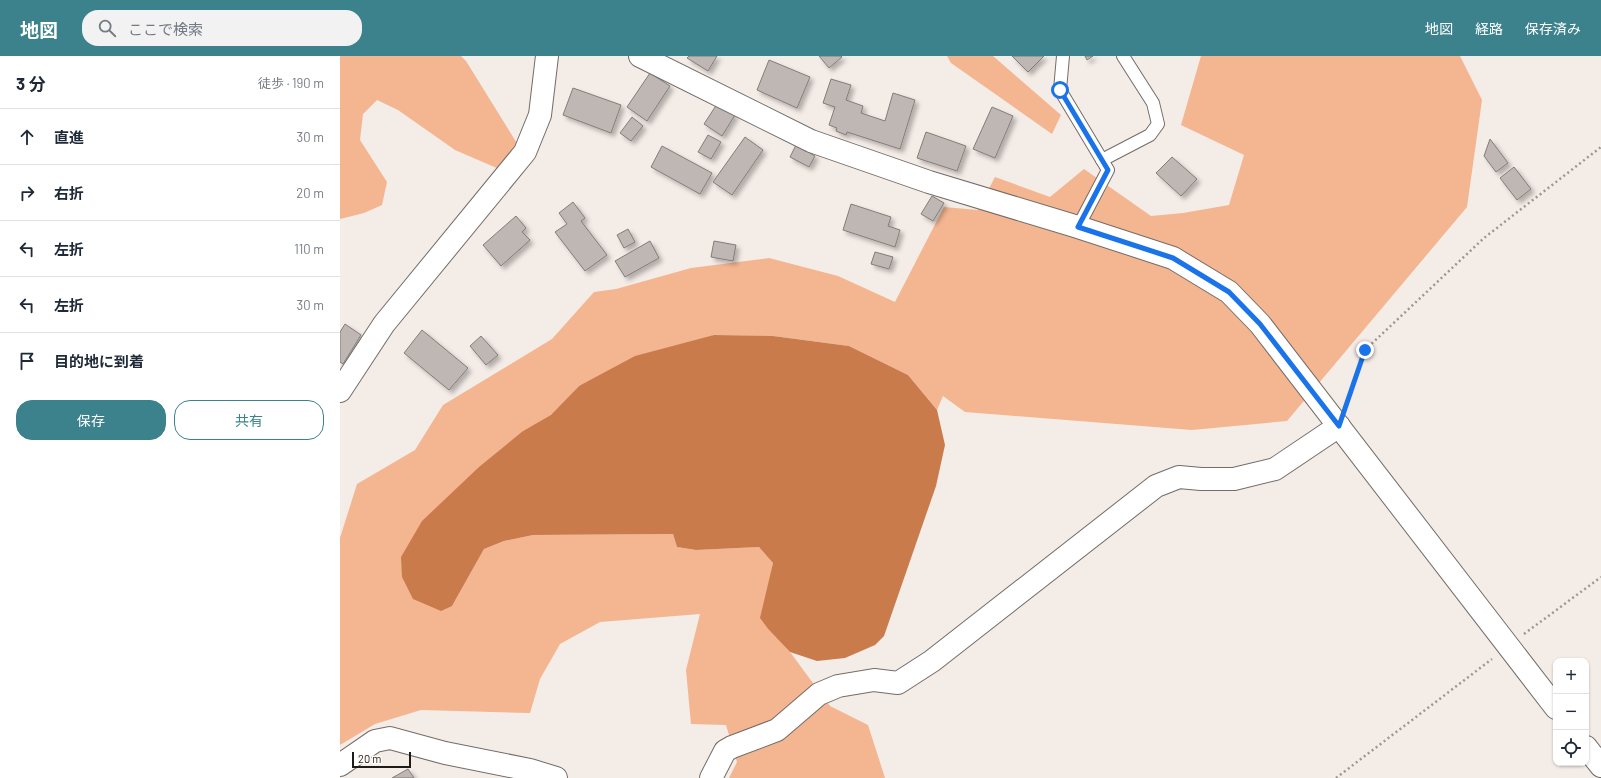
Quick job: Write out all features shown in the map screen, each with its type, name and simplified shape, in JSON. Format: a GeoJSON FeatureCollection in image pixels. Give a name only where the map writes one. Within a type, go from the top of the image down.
{"type":"FeatureCollection","features":[{"type":"Feature","properties":{"kind":"street"},"geometry":{"type":"LineString","coordinates":[[340,391],[384,324],[525,152],[540,115],[547,56]]}},
{"type":"Feature","properties":{"kind":"street"},"geometry":{"type":"LineString","coordinates":[[640,56],[811,141],[929,182],[1078,227],[1173,258],[1229,292],[1260,324],[1553,704]]}},
{"type":"Feature","properties":{"kind":"street"},"geometry":{"type":"LineString","coordinates":[[712,778],[725,751],[777,730],[819,694],[838,686],[874,680],[898,683],[915,672],[938,656],[1156,486],[1179,477],[1234,479],[1276,469],[1339,426]]}},
{"type":"Feature","properties":{"kind":"street"},"geometry":{"type":"LineString","coordinates":[[340,765],[375,742],[390,738],[445,753],[530,770],[556,778]]}},
{"type":"Feature","properties":{"kind":"street"},"geometry":{"type":"LineString","coordinates":[[1589,751],[1601,766]]}},
{"type":"Feature","properties":{"kind":"lane"},"geometry":{"type":"LineString","coordinates":[[1064,56],[1060,90],[1108,170],[1078,227]]}},
{"type":"Feature","properties":{"kind":"lane"},"geometry":{"type":"LineString","coordinates":[[1102,160],[1150,135],[1158,124],[1153,103],[1124,56]]}},
{"type":"Feature","properties":{"kind":"path"},"geometry":{"type":"LineString","coordinates":[[1339,426],[1365,350],[1484,238],[1601,147]]}},
{"type":"Feature","properties":{"kind":"path"},"geometry":{"type":"LineString","coordinates":[[1336,778],[1601,577]]}},
{"type":"Feature","properties":{"kind":"shaded area"},"geometry":{"type":"Polygon","coordinates":[[[340,56],[461,56],[466,61],[518,145],[499,169],[455,150],[398,110],[377,100],[363,114],[360,140],[387,182],[382,205],[364,213],[340,219],[340,56]]]}},
{"type":"Feature","properties":{"kind":"shaded area"},"geometry":{"type":"Polygon","coordinates":[[[947,56],[993,56],[1061,115],[1052,134],[951,63],[947,56]]]}},
{"type":"Feature","properties":{"kind":"shaded area"},"geometry":{"type":"Polygon","coordinates":[[[1201,56],[1460,56],[1482,100],[1467,207],[1287,421],[1192,430],[965,412],[943,396],[937,410],[908,375],[849,346],[773,336],[714,335],[579,386],[551,416],[523,431],[452,606],[484,549],[504,541],[533,535],[673,534],[677,547],[696,550],[759,547],[773,563],[768,588],[769,630],[790,652],[830,706],[868,725],[885,778],[729,778],[737,762],[726,725],[691,724],[686,670],[700,614],[600,622],[560,644],[540,679],[530,713],[421,710],[375,724],[340,745],[340,538],[357,484],[415,450],[443,405],[552,339],[594,292],[616,289],[691,268],[769,258],[838,276],[895,302],[944,207],[978,210],[995,177],[1050,197],[1084,169],[1151,216],[1183,213],[1229,205],[1244,155],[1181,125],[1201,56]]]}},
{"type":"Feature","properties":{"kind":"shaded area"},"geometry":{"type":"Polygon","coordinates":[[[714,335],[773,336],[849,346],[908,375],[937,410],[945,445],[936,486],[884,636],[875,645],[845,658],[817,661],[790,652],[760,618],[773,563],[759,547],[696,550],[677,547],[673,534],[533,535],[504,541],[484,549],[452,606],[441,611],[413,599],[402,577],[401,557],[422,521],[479,467],[523,431],[551,415],[579,386],[635,356],[714,335]]]}},
{"type":"Feature","properties":{"kind":"building"},"geometry":{"type":"Polygon","coordinates":[[[689,56],[717,56],[708,71],[687,58],[689,56]]]}},
{"type":"Feature","properties":{"kind":"building"},"geometry":{"type":"Polygon","coordinates":[[[819,56],[841,56],[842,57],[829,68],[819,56]]]}},
{"type":"Feature","properties":{"kind":"building"},"geometry":{"type":"Polygon","coordinates":[[[1012,56],[1044,56],[1028,72],[1012,56]]]}},
{"type":"Feature","properties":{"kind":"building"},"geometry":{"type":"Polygon","coordinates":[[[1085,56],[1093,56],[1087,60],[1085,56]]]}},
{"type":"Feature","properties":{"kind":"building"},"geometry":{"type":"Polygon","coordinates":[[[769,60],[810,77],[797,108],[757,90],[769,60]]]}},
{"type":"Feature","properties":{"kind":"building"},"geometry":{"type":"Polygon","coordinates":[[[650,73],[670,86],[647,121],[627,107],[650,73]]]}},
{"type":"Feature","properties":{"kind":"building"},"geometry":{"type":"Polygon","coordinates":[[[831,79],[851,85],[846,100],[863,106],[861,113],[885,121],[893,93],[915,100],[900,149],[847,132],[846,135],[836,131],[837,128],[829,125],[835,107],[823,103],[831,79]]]}},
{"type":"Feature","properties":{"kind":"building"},"geometry":{"type":"Polygon","coordinates":[[[573,88],[621,105],[611,133],[563,115],[573,88]]]}},
{"type":"Feature","properties":{"kind":"building"},"geometry":{"type":"Polygon","coordinates":[[[717,104],[735,115],[722,136],[704,124],[717,104]]]}},
{"type":"Feature","properties":{"kind":"building"},"geometry":{"type":"Polygon","coordinates":[[[992,107],[1013,116],[995,158],[973,149],[992,107]]]}},
{"type":"Feature","properties":{"kind":"building"},"geometry":{"type":"Polygon","coordinates":[[[632,117],[643,126],[631,141],[620,133],[632,117]]]}},
{"type":"Feature","properties":{"kind":"building"},"geometry":{"type":"Polygon","coordinates":[[[926,132],[966,146],[957,171],[917,158],[926,132]]]}},
{"type":"Feature","properties":{"kind":"building"},"geometry":{"type":"Polygon","coordinates":[[[708,135],[721,142],[711,159],[698,152],[708,135]]]}},
{"type":"Feature","properties":{"kind":"building"},"geometry":{"type":"Polygon","coordinates":[[[745,137],[763,150],[732,195],[713,182],[745,137]]]}},
{"type":"Feature","properties":{"kind":"building"},"geometry":{"type":"Polygon","coordinates":[[[1490,139],[1508,163],[1496,172],[1484,156],[1490,139]]]}},
{"type":"Feature","properties":{"kind":"building"},"geometry":{"type":"Polygon","coordinates":[[[796,145],[815,156],[809,167],[790,157],[796,145]]]}},
{"type":"Feature","properties":{"kind":"building"},"geometry":{"type":"Polygon","coordinates":[[[662,146],[712,173],[700,194],[651,167],[662,146]]]}},
{"type":"Feature","properties":{"kind":"building"},"geometry":{"type":"Polygon","coordinates":[[[1172,157],[1197,179],[1181,196],[1156,173],[1172,157]]]}},
{"type":"Feature","properties":{"kind":"building"},"geometry":{"type":"Polygon","coordinates":[[[1514,167],[1531,189],[1517,200],[1500,178],[1514,167]]]}},
{"type":"Feature","properties":{"kind":"building"},"geometry":{"type":"Polygon","coordinates":[[[932,196],[944,203],[933,221],[921,214],[932,196]]]}},
{"type":"Feature","properties":{"kind":"building"},"geometry":{"type":"Polygon","coordinates":[[[573,202],[585,218],[581,221],[607,255],[585,271],[555,232],[567,224],[559,213],[573,202]]]}},
{"type":"Feature","properties":{"kind":"building"},"geometry":{"type":"Polygon","coordinates":[[[851,204],[891,217],[888,226],[900,230],[895,247],[843,230],[851,204]]]}},
{"type":"Feature","properties":{"kind":"building"},"geometry":{"type":"Polygon","coordinates":[[[516,216],[526,228],[522,232],[530,240],[501,266],[483,245],[516,216]]]}},
{"type":"Feature","properties":{"kind":"building"},"geometry":{"type":"Polygon","coordinates":[[[628,229],[635,242],[624,248],[617,235],[628,229]]]}},
{"type":"Feature","properties":{"kind":"building"},"geometry":{"type":"Polygon","coordinates":[[[650,241],[659,258],[625,277],[615,261],[650,241]]]}},
{"type":"Feature","properties":{"kind":"building"},"geometry":{"type":"Polygon","coordinates":[[[714,241],[736,245],[733,261],[711,257],[714,241]]]}},
{"type":"Feature","properties":{"kind":"building"},"geometry":{"type":"Polygon","coordinates":[[[875,252],[893,257],[889,269],[871,264],[875,252]]]}},
{"type":"Feature","properties":{"kind":"building"},"geometry":{"type":"Polygon","coordinates":[[[345,324],[361,335],[343,364],[340,362],[340,332],[345,324]]]}},
{"type":"Feature","properties":{"kind":"building"},"geometry":{"type":"Polygon","coordinates":[[[422,330],[468,368],[449,390],[404,353],[422,330]]]}},
{"type":"Feature","properties":{"kind":"building"},"geometry":{"type":"Polygon","coordinates":[[[481,336],[498,355],[486,365],[470,346],[481,336]]]}},
{"type":"Feature","properties":{"kind":"building"},"geometry":{"type":"Polygon","coordinates":[[[408,769],[414,778],[392,778],[408,769]]]}},
{"type":"Feature","properties":{"kind":"route"},"geometry":{"type":"LineString","coordinates":[[1060,90],[1108,170],[1078,227],[1173,258],[1229,292],[1260,324],[1339,426],[1365,350]]}}]}
